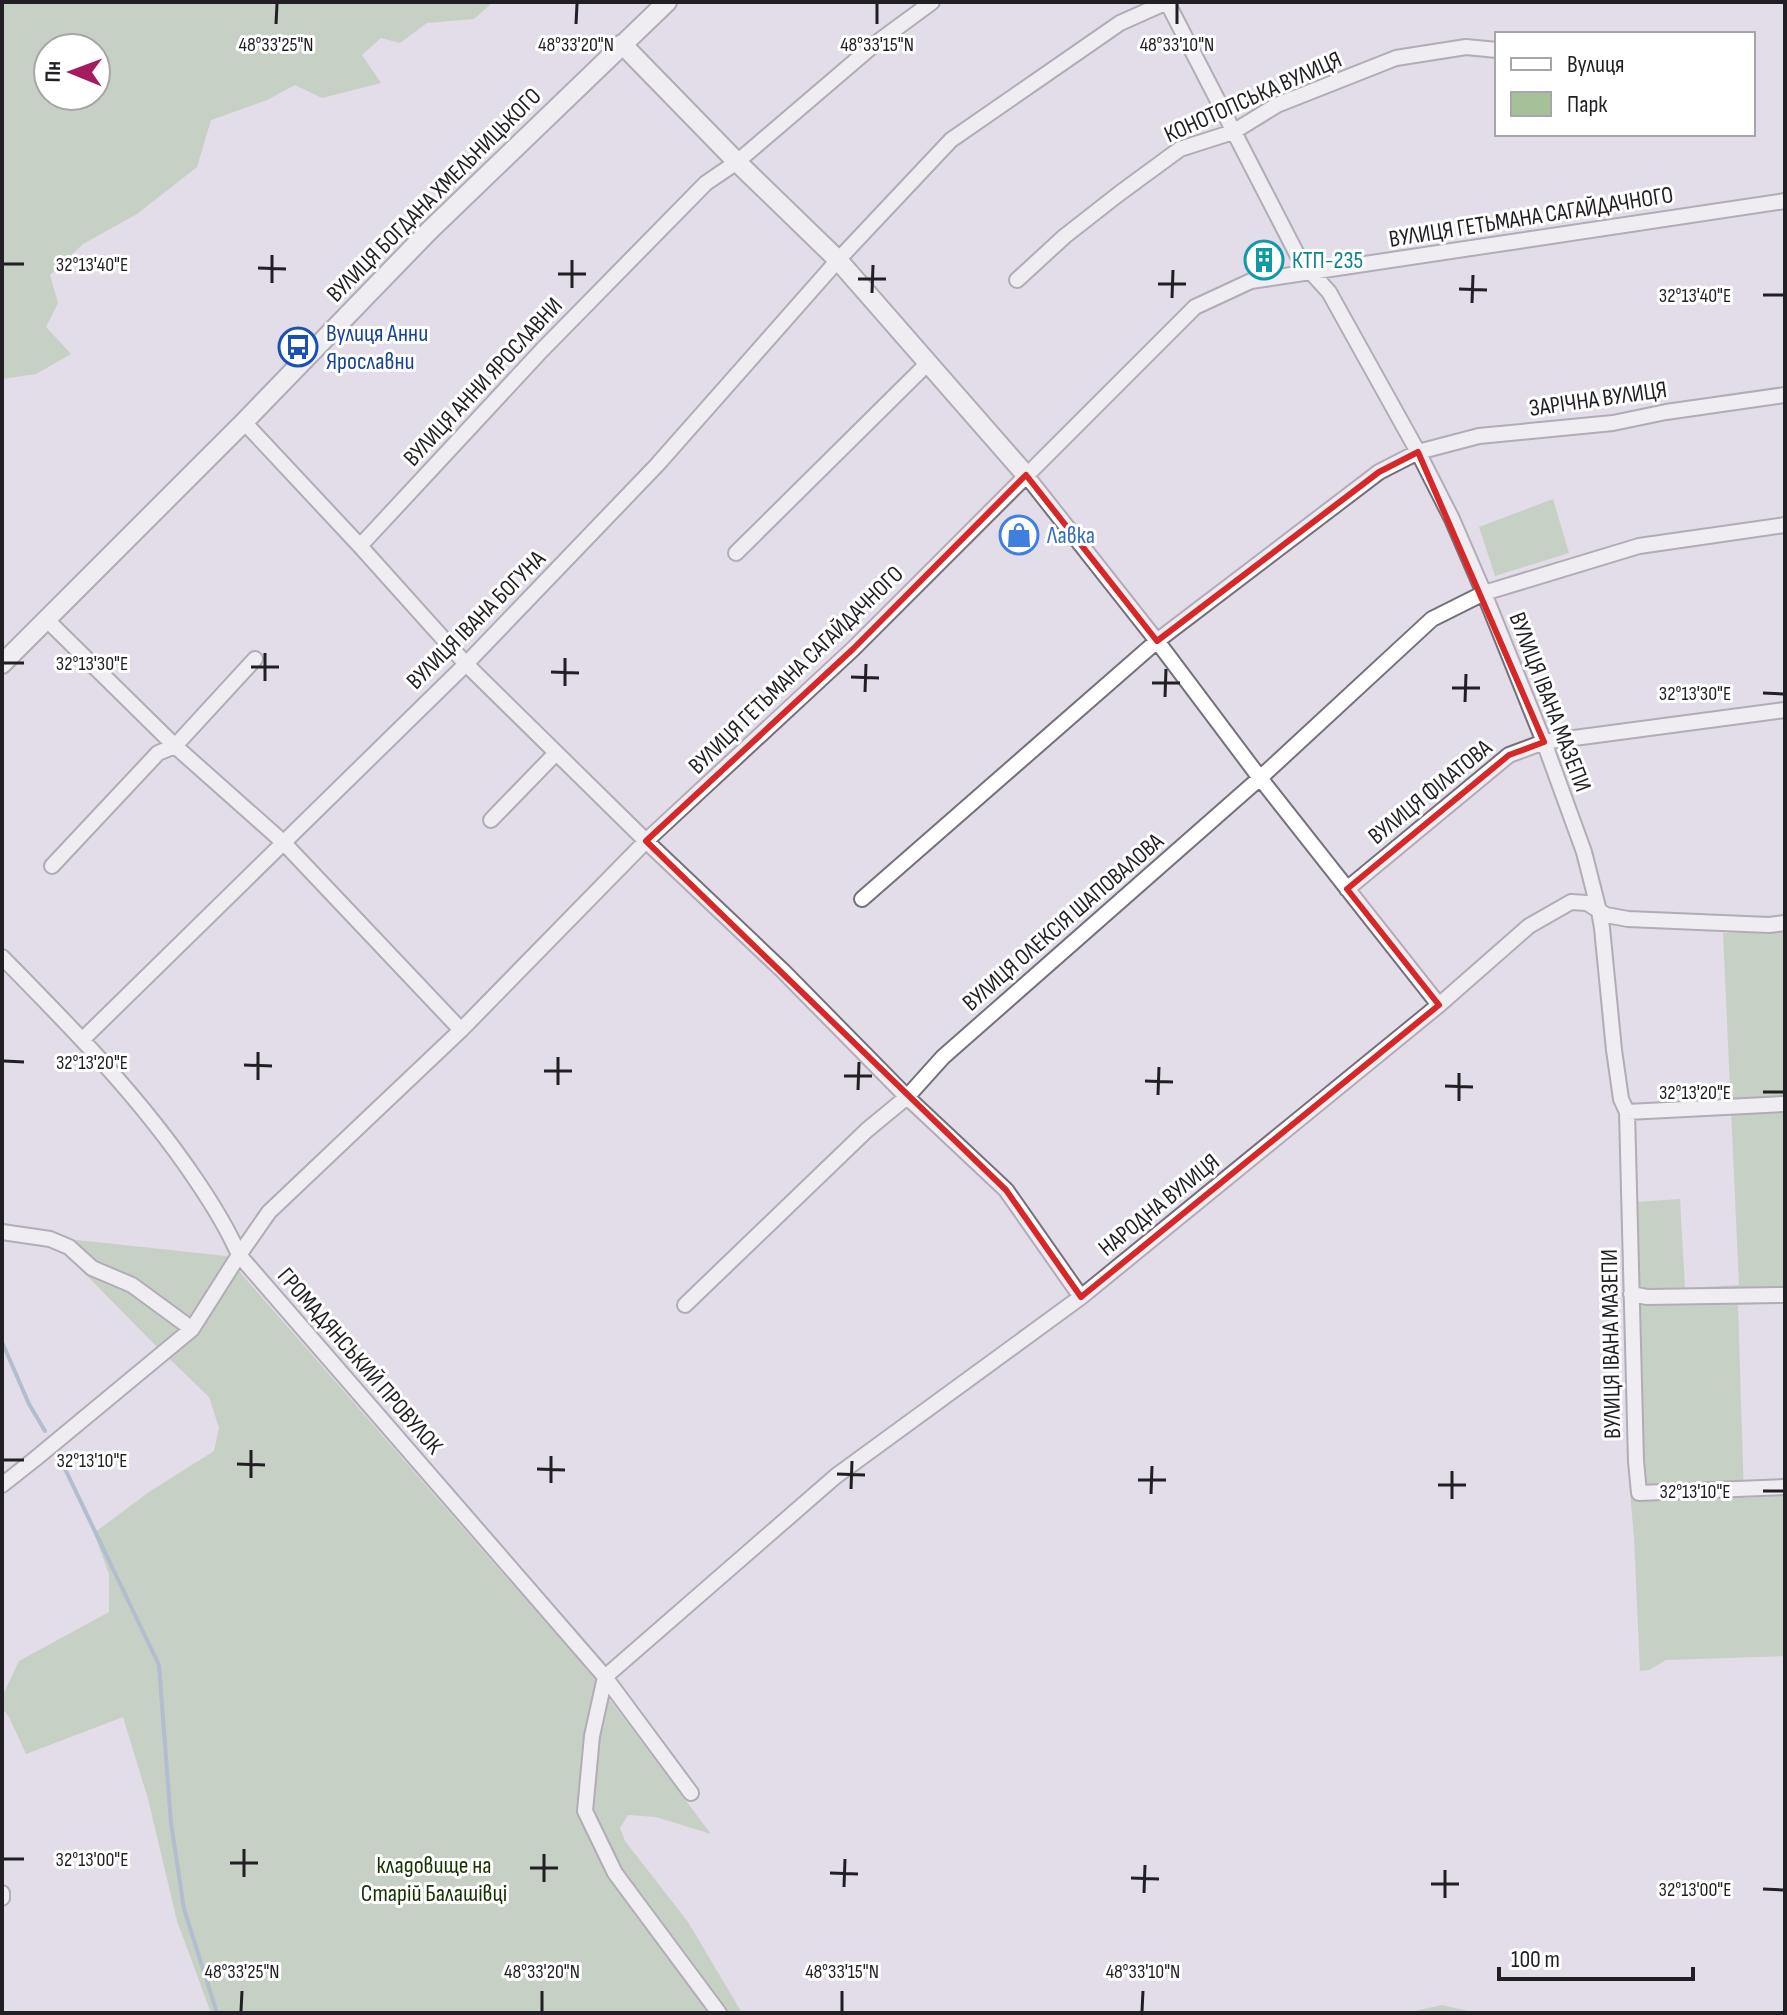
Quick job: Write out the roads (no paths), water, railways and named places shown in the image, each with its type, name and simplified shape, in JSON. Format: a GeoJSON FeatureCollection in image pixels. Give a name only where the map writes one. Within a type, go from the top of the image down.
{"type":"FeatureCollection","features":[{"type":"Feature","properties":{"kind":"street","name":"ВУЛИЦЯ БОГДАНА ХМЕЛЬНИЦЬКОГО"},"geometry":{"type":"LineString","coordinates":[[2,664],[429,231],[667,2]]}},
{"type":"Feature","properties":{"kind":"street","name":"ВУЛИЦЯ АННИ ЯРОСЛАВНИ"},"geometry":{"type":"LineString","coordinates":[[360,546],[542,350],[706,183],[737,162],[875,44],[932,2]]}},
{"type":"Feature","properties":{"kind":"street","name":"ВУЛИЦЯ ІВАНА МАЗЕПИ"},"geometry":{"type":"LineString","coordinates":[[1167,2],[1300,260],[1329,292],[1452,519],[1544,742],[1584,852],[1602,928],[1614,1050],[1621,1099],[1627,1112],[1639,1493],[1785,1487]]}},
{"type":"Feature","properties":{"kind":"street","name":"ВУЛИЦЯ ІВАНА БОГУНА"},"geometry":{"type":"LineString","coordinates":[[83,1039],[466,664],[657,465],[838,260],[951,140],[1120,23],[1167,2]]}},
{"type":"Feature","properties":{"kind":"street"},"geometry":{"type":"LineString","coordinates":[[622,44],[838,260],[1026,475],[1439,1005]]}},
{"type":"Feature","properties":{"kind":"street","name":"КОНОТОПСЬКА ВУЛИЦЯ"},"geometry":{"type":"LineString","coordinates":[[1017,280],[1065,236],[1180,149],[1233,132],[1277,105],[1396,58],[1466,47],[1495,50]]}},
{"type":"Feature","properties":{"kind":"street","name":"ВУЛИЦЯ ГЕТЬМАНА САГАЙДАЧНОГО"},"geometry":{"type":"LineString","coordinates":[[2,1485],[192,1329],[269,1212],[461,1030],[646,841],[853,649],[1195,307],[1251,281],[1785,201]]}},
{"type":"Feature","properties":{"kind":"street"},"geometry":{"type":"LineString","coordinates":[[736,553],[929,362]]}},
{"type":"Feature","properties":{"kind":"street","name":"ЗАРІЧНА ВУЛИЦЯ"},"geometry":{"type":"LineString","coordinates":[[1418,452],[1479,436],[1613,423],[1785,395]]}},
{"type":"Feature","properties":{"kind":"street"},"geometry":{"type":"LineString","coordinates":[[244,422],[466,664],[783,971],[907,1097],[1006,1190],[1081,1297]]}},
{"type":"Feature","properties":{"kind":"street"},"geometry":{"type":"LineString","coordinates":[[862,899],[1157,641],[1379,472],[1418,452]]}},
{"type":"Feature","properties":{"kind":"street","name":"ВУЛИЦЯ ОЛЕКСІЯ ШАПОВАЛОВА"},"geometry":{"type":"LineString","coordinates":[[685,1305],[867,1130],[907,1097],[943,1057],[1260,778],[1432,619],[1484,593],[1639,546],[1785,525]]}},
{"type":"Feature","properties":{"kind":"street"},"geometry":{"type":"LineString","coordinates":[[47,620],[175,746],[283,842],[461,1030]]}},
{"type":"Feature","properties":{"kind":"street"},"geometry":{"type":"LineString","coordinates":[[52,866],[158,753],[175,746],[255,659]]}},
{"type":"Feature","properties":{"kind":"street","name":"ВУЛИЦЯ ФІЛАТОВА"},"geometry":{"type":"LineString","coordinates":[[1347,889],[1509,755],[1544,742],[1785,710]]}},
{"type":"Feature","properties":{"kind":"street"},"geometry":{"type":"LineString","coordinates":[[491,820],[556,753]]}},
{"type":"Feature","properties":{"kind":"street","name":"НАРОДНА ВУЛИЦЯ"},"geometry":{"type":"LineString","coordinates":[[605,1677],[836,1476],[1081,1297],[1439,1005],[1529,926],[1571,902],[1587,903],[1599,911],[1628,919],[1769,925],[1785,923]]}},
{"type":"Feature","properties":{"kind":"street","name":"ГРОМАДЯНСЬКИЙ ПРОВУЛОК"},"geometry":{"type":"LineString","coordinates":[[2,957],[83,1039],[170,1141],[228,1228],[239,1255],[605,1677],[691,1793]]}},
{"type":"Feature","properties":{"kind":"street"},"geometry":{"type":"LineString","coordinates":[[1627,1112],[1785,1104]]}},
{"type":"Feature","properties":{"kind":"street"},"geometry":{"type":"LineString","coordinates":[[2,1232],[50,1239],[69,1247],[92,1268],[132,1285],[192,1329]]}},
{"type":"Feature","properties":{"kind":"street"},"geometry":{"type":"LineString","coordinates":[[1631,1294],[1647,1297],[1785,1295]]}},
{"type":"Feature","properties":{"kind":"street"},"geometry":{"type":"LineString","coordinates":[[605,1677],[592,1736],[585,1811],[615,1873],[719,2013]]}},
{"type":"Feature","properties":{"kind":"waterway"},"geometry":{"type":"LineString","coordinates":[[2,1342],[29,1404],[45,1431]]}},
{"type":"Feature","properties":{"kind":"waterway"},"geometry":{"type":"LineString","coordinates":[[56,1450],[159,1665],[171,1823],[184,1909],[217,2013]]}},
{"type":"Feature","properties":{"kind":"place","name":"КТП-235"},"geometry":{"type":"Point","coordinates":[1264,260]}},
{"type":"Feature","properties":{"kind":"place","name":"Вулиця Анни Ярославни"},"geometry":{"type":"Point","coordinates":[298,347]}},
{"type":"Feature","properties":{"kind":"place","name":"Лавка"},"geometry":{"type":"Point","coordinates":[1019,535]}},
{"type":"Feature","properties":{"kind":"park label","name":"кладовище на Старій Балашівці"},"geometry":{"type":"Point","coordinates":[434,1879]}}]}
